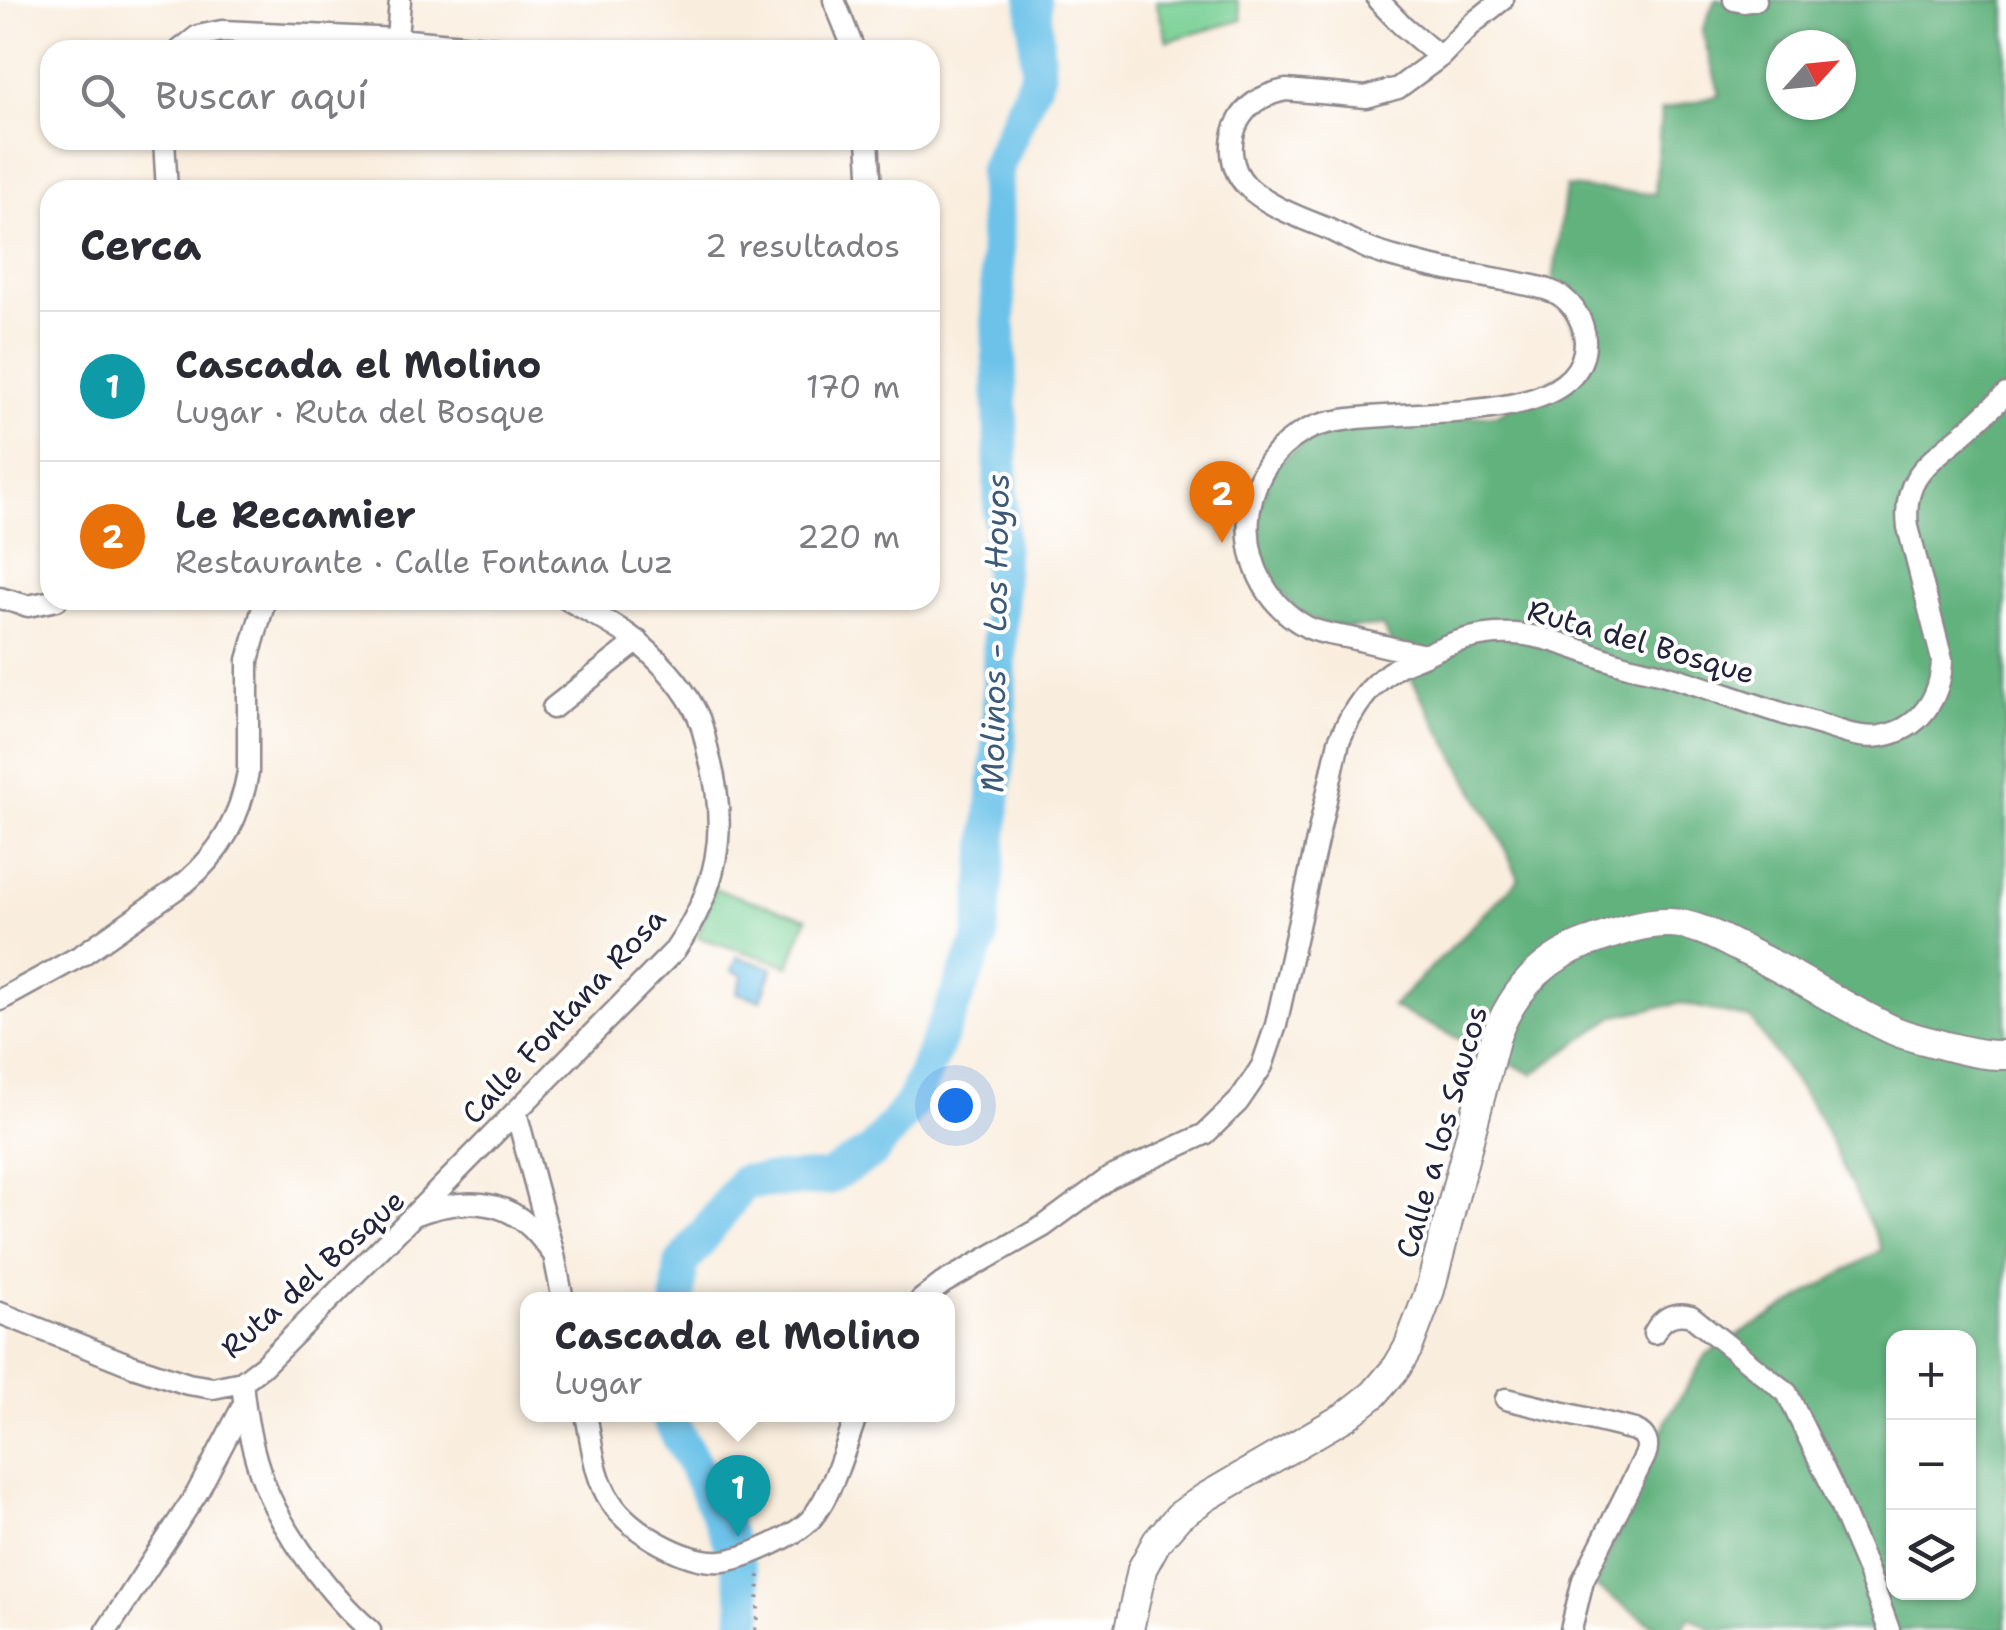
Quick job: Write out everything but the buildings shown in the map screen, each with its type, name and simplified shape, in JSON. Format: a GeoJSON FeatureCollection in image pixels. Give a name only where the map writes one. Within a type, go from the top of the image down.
{"type":"FeatureCollection","features":[{"type":"Feature","properties":{"kind":"main road","name":"Calle a los Saucos"},"geometry":{"type":"LineString","coordinates":[[1129,1630],[1142,1569],[1157,1541],[1179,1516],[1346,1416],[1374,1394],[1397,1367],[1430,1290],[1503,1017],[1543,966],[1575,947],[1620,930],[1653,924],[1688,925],[1769,962],[1898,1032],[1975,1054],[2006,1055]]}},
{"type":"Feature","properties":{"kind":"street"},"geometry":{"type":"LineString","coordinates":[[193,40],[222,30],[396,40],[400,0]]}},
{"type":"Feature","properties":{"kind":"street"},"geometry":{"type":"LineString","coordinates":[[834,0],[850,40]]}},
{"type":"Feature","properties":{"kind":"street"},"geometry":{"type":"LineString","coordinates":[[1378,0],[1440,57]]}},
{"type":"Feature","properties":{"kind":"street"},"geometry":{"type":"LineString","coordinates":[[1425,656],[1323,634],[1279,605],[1258,576],[1248,542],[1249,507],[1260,476],[1280,450],[1306,430],[1322,424],[1354,418],[1499,408],[1553,392],[1564,386],[1579,368],[1585,346],[1582,323],[1570,304],[1551,291],[1369,249],[1298,217],[1246,186],[1238,174],[1232,150],[1236,125],[1262,97],[1286,90],[1366,98],[1398,88],[1440,57],[1472,23],[1502,0]]}},
{"type":"Feature","properties":{"kind":"street"},"geometry":{"type":"LineString","coordinates":[[1734,0],[1756,0]]}},
{"type":"Feature","properties":{"kind":"street"},"geometry":{"type":"LineString","coordinates":[[165,150],[167,180]]}},
{"type":"Feature","properties":{"kind":"street"},"geometry":{"type":"LineString","coordinates":[[869,150],[870,180]]}},
{"type":"Feature","properties":{"kind":"street","name":"Ruta del Bosque"},"geometry":{"type":"LineString","coordinates":[[933,1292],[1044,1226],[1109,1178],[1205,1134],[1238,1102],[1262,1066],[1276,1025],[1333,761],[1346,723],[1378,682],[1402,664],[1478,636],[1539,637],[1773,712],[1867,737],[1894,733],[1918,719],[1934,698],[1942,673],[1940,647],[1908,527],[1910,491],[1922,468],[2006,394]]}},
{"type":"Feature","properties":{"kind":"street"},"geometry":{"type":"LineString","coordinates":[[0,598],[28,606],[40,603]]}},
{"type":"Feature","properties":{"kind":"street"},"geometry":{"type":"LineString","coordinates":[[0,1000],[82,955],[186,882],[228,835],[241,805],[248,772],[248,660],[262,610]]}},
{"type":"Feature","properties":{"kind":"street","name":"Calle Fontana Rosa"},"geometry":{"type":"LineString","coordinates":[[414,1216],[675,950],[701,907],[716,862],[718,800],[699,718],[681,686],[638,641],[585,610]]}},
{"type":"Feature","properties":{"kind":"street"},"geometry":{"type":"LineString","coordinates":[[553,708],[638,641]]}},
{"type":"Feature","properties":{"kind":"street"},"geometry":{"type":"LineString","coordinates":[[516,1112],[561,1292]]}},
{"type":"Feature","properties":{"kind":"street","name":"Ruta del Bosque"},"geometry":{"type":"LineString","coordinates":[[0,1314],[188,1384],[213,1388],[242,1382],[414,1216],[434,1208],[474,1203],[502,1209],[528,1224],[554,1256]]}},
{"type":"Feature","properties":{"kind":"street"},"geometry":{"type":"LineString","coordinates":[[1654,1334],[1670,1316],[1691,1316],[1788,1393],[1868,1570],[1889,1630]]}},
{"type":"Feature","properties":{"kind":"street"},"geometry":{"type":"LineString","coordinates":[[242,1382],[262,1480],[284,1524],[319,1574],[370,1630]]}},
{"type":"Feature","properties":{"kind":"street"},"geometry":{"type":"LineString","coordinates":[[1506,1399],[1635,1430],[1647,1442],[1647,1451],[1583,1580],[1571,1630]]}},
{"type":"Feature","properties":{"kind":"street"},"geometry":{"type":"LineString","coordinates":[[107,1630],[197,1493],[244,1404]]}},
{"type":"Feature","properties":{"kind":"street"},"geometry":{"type":"LineString","coordinates":[[588,1422],[597,1469],[612,1505],[656,1543],[682,1554],[721,1562],[753,1556],[811,1518],[830,1488],[854,1422]]}},
{"type":"Feature","properties":{"kind":"path"},"geometry":{"type":"LineString","coordinates":[[753,1556],[758,1618],[754,1630]]}},
{"type":"Feature","properties":{"kind":"green space"},"geometry":{"type":"Polygon","coordinates":[[[1237,0],[1242,20],[1167,41],[1156,1],[1237,0]]]}},
{"type":"Feature","properties":{"kind":"green space"},"geometry":{"type":"Polygon","coordinates":[[[1715,0],[2006,0],[2006,1630],[1712,1630],[1690,1617],[1681,1630],[1660,1630],[1595,1586],[1667,1419],[1707,1354],[1882,1249],[1819,1117],[1751,1019],[1679,1003],[1615,1016],[1533,1074],[1392,1007],[1519,879],[1382,626],[1348,628],[1324,624],[1295,609],[1264,571],[1254,524],[1273,466],[1322,430],[1499,414],[1589,358],[1553,282],[1566,187],[1655,194],[1661,110],[1720,95],[1702,31],[1715,0]]]}},
{"type":"Feature","properties":{"kind":"green space"},"geometry":{"type":"Polygon","coordinates":[[[715,889],[807,918],[789,966],[697,937],[715,889]]]}},
{"type":"Feature","properties":{"kind":"water"},"geometry":{"type":"Polygon","coordinates":[[[737,957],[773,968],[761,1000],[737,993],[743,975],[732,971],[737,957]]]}},
{"type":"Feature","properties":{"kind":"waterway","name":"Molinos - Los Hoyos"},"geometry":{"type":"LineString","coordinates":[[679,1292],[681,1265],[744,1182],[827,1178],[872,1152],[912,1103],[980,941],[999,749],[1001,435],[995,171],[1038,73],[1034,0]]}},
{"type":"Feature","properties":{"kind":"waterway"},"geometry":{"type":"LineString","coordinates":[[671,1422],[733,1551],[742,1580],[743,1630]]}},
{"type":"Feature","properties":{"kind":"place","name":"Le Recamier"},"geometry":{"type":"Point","coordinates":[1222,543]}},
{"type":"Feature","properties":{"kind":"place","name":"Cascada el Molino"},"geometry":{"type":"Point","coordinates":[738,1537]}}]}
